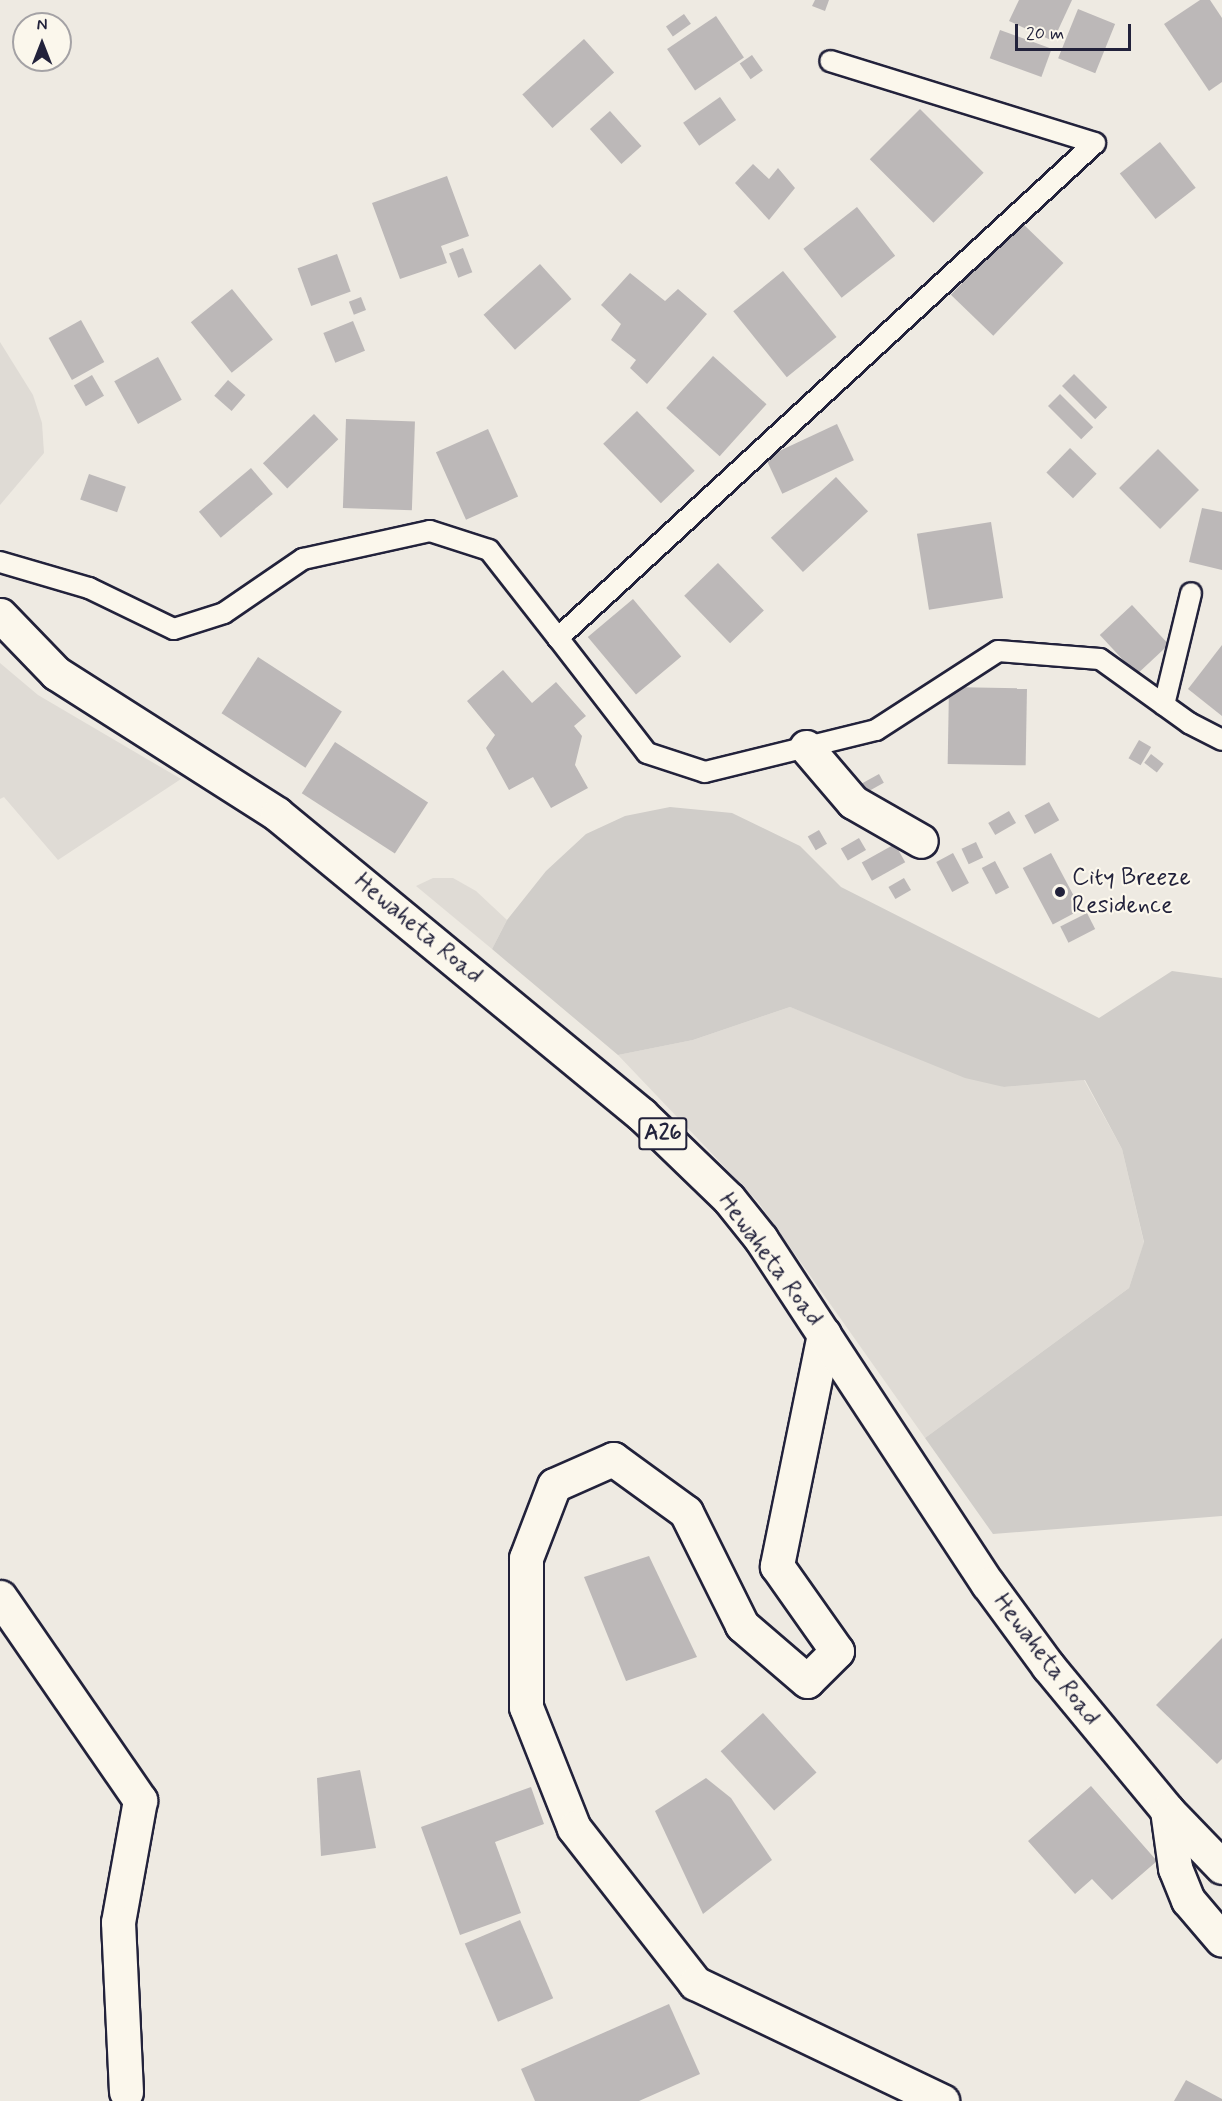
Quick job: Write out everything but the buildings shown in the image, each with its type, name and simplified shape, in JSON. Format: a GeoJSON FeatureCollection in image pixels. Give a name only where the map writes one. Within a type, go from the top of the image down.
{"type":"FeatureCollection","features":[{"type":"Feature","properties":{"kind":"main road","name":"Hewaheta Road"},"geometry":{"type":"LineString","coordinates":[[0,615],[56,673],[277,814],[641,1114],[729,1199],[824,1334],[988,1584],[1048,1666],[1167,1810],[1222,1867]]}},
{"type":"Feature","properties":{"kind":"main road"},"geometry":{"type":"LineString","coordinates":[[806,747],[853,802],[921,841]]}},
{"type":"Feature","properties":{"kind":"main road"},"geometry":{"type":"LineString","coordinates":[[824,1334],[777,1566],[837,1652],[807,1681],[742,1625],[686,1512],[613,1460],[554,1485],[526,1558],[526,1707],[574,1828],[695,1983],[942,2101]]}},
{"type":"Feature","properties":{"kind":"main road"},"geometry":{"type":"LineString","coordinates":[[0,1597],[140,1800],[118,1922],[126,2092]]}},
{"type":"Feature","properties":{"kind":"main road"},"geometry":{"type":"LineString","coordinates":[[1167,1810],[1175,1868],[1188,1900],[1222,1940]]}},
{"type":"Feature","properties":{"kind":"lane"},"geometry":{"type":"LineString","coordinates":[[558,638],[1095,143],[830,61]]}},
{"type":"Feature","properties":{"kind":"lane"},"geometry":{"type":"LineString","coordinates":[[0,562],[89,588],[174,629],[224,614],[303,559],[430,531],[489,550],[647,753],[705,772],[876,730],[998,651],[1100,659],[1164,705],[1222,740]]}},
{"type":"Feature","properties":{"kind":"lane"},"geometry":{"type":"LineString","coordinates":[[1164,705],[1191,593]]}},
{"type":"Feature","properties":{"kind":"shaded area"},"geometry":{"type":"Polygon","coordinates":[[[0,342],[33,395],[42,423],[44,453],[0,505],[0,342]]]}},
{"type":"Feature","properties":{"kind":"shaded area"},"geometry":{"type":"Polygon","coordinates":[[[0,663],[38,695],[181,779],[58,860],[4,797],[0,799],[0,663]]]}},
{"type":"Feature","properties":{"kind":"shaded area"},"geometry":{"type":"Polygon","coordinates":[[[670,807],[732,813],[800,846],[841,887],[1099,1018],[1172,971],[1222,978],[1222,1516],[993,1534],[925,1438],[1129,1288],[1144,1242],[1122,1149],[1085,1080],[1004,1087],[965,1078],[790,1007],[693,1040],[618,1055],[492,949],[507,920],[546,871],[586,834],[625,816],[670,807]]]}},
{"type":"Feature","properties":{"kind":"shaded area"},"geometry":{"type":"Polygon","coordinates":[[[433,878],[453,878],[476,891],[507,920],[492,949],[416,886],[433,878]]]}},
{"type":"Feature","properties":{"kind":"shaded area"},"geometry":{"type":"Polygon","coordinates":[[[790,1007],[1004,1087],[1084,1080],[1122,1149],[1144,1243],[1129,1288],[925,1438],[758,1202],[618,1055],[693,1040],[790,1007]]]}},
{"type":"Feature","properties":{"kind":"place","name":"City Breeze Residence"},"geometry":{"type":"Point","coordinates":[1060,892]}}]}
